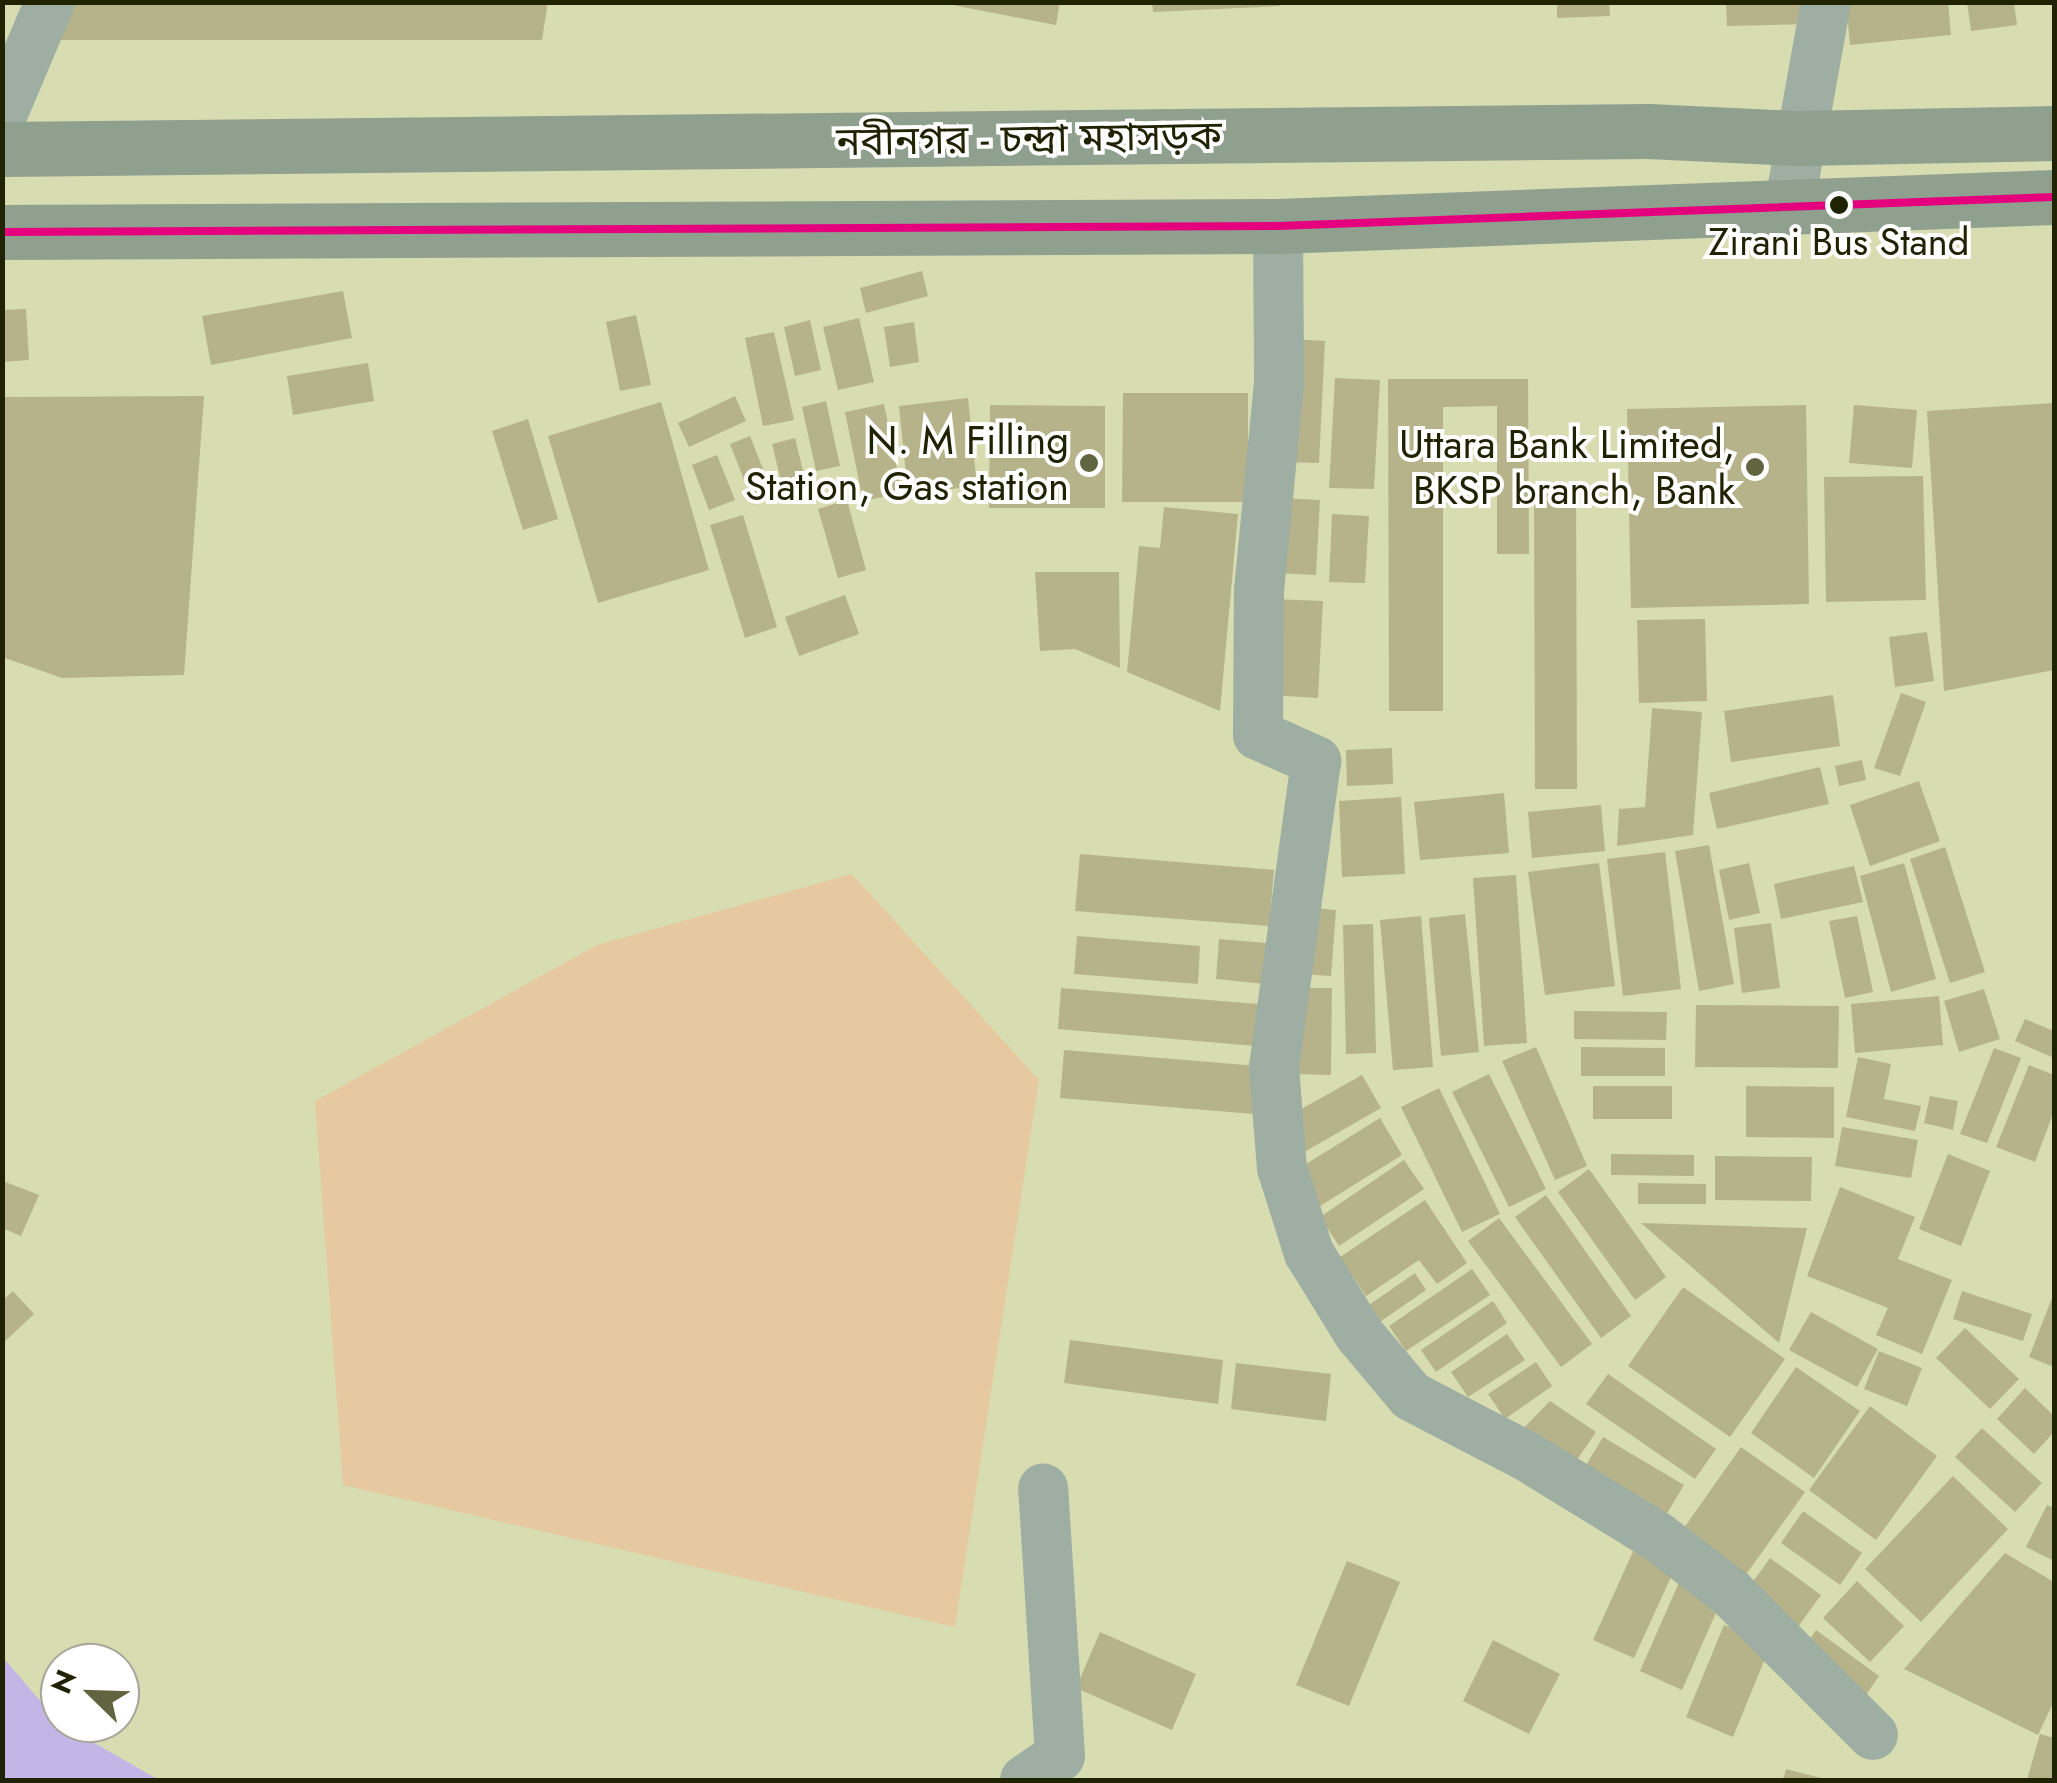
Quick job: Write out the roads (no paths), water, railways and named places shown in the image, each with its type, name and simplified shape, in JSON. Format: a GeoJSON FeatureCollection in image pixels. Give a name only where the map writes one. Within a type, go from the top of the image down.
{"type":"FeatureCollection","features":[{"type":"Feature","properties":{"kind":"highway","name":"নবীনগর - চন্দ্রা মহাসড়ক"},"geometry":{"type":"LineString","coordinates":[[2,149],[1648,132],[1798,138],[2054,134]]}},
{"type":"Feature","properties":{"kind":"highway"},"geometry":{"type":"LineString","coordinates":[[2,232],[1278,226],[1790,202],[2054,196]]}},
{"type":"Feature","properties":{"kind":"street"},"geometry":{"type":"LineString","coordinates":[[2,115],[50,2]]}},
{"type":"Feature","properties":{"kind":"street"},"geometry":{"type":"LineString","coordinates":[[1790,202],[1798,138],[1826,2]]}},
{"type":"Feature","properties":{"kind":"street"},"geometry":{"type":"LineString","coordinates":[[1278,226],[1279,383],[1259,590],[1258,734],[1316,762],[1274,1067],[1282,1168],[1309,1254],[1358,1334],[1411,1396],[1528,1457],[1658,1537],[1730,1592],[1873,1735]]}},
{"type":"Feature","properties":{"kind":"street"},"geometry":{"type":"LineString","coordinates":[[1025,1780],[1060,1756],[1043,1489]]}},
{"type":"Feature","properties":{"kind":"place","name":"Zirani Bus Stand"},"geometry":{"type":"Point","coordinates":[1839,205]}},
{"type":"Feature","properties":{"kind":"place","name":"N. M Filling Station, Gas station"},"geometry":{"type":"Point","coordinates":[1089,463]}},
{"type":"Feature","properties":{"kind":"place","name":"Uttara Bank Limited, BKSP branch, Bank"},"geometry":{"type":"Point","coordinates":[1755,467]}}]}
